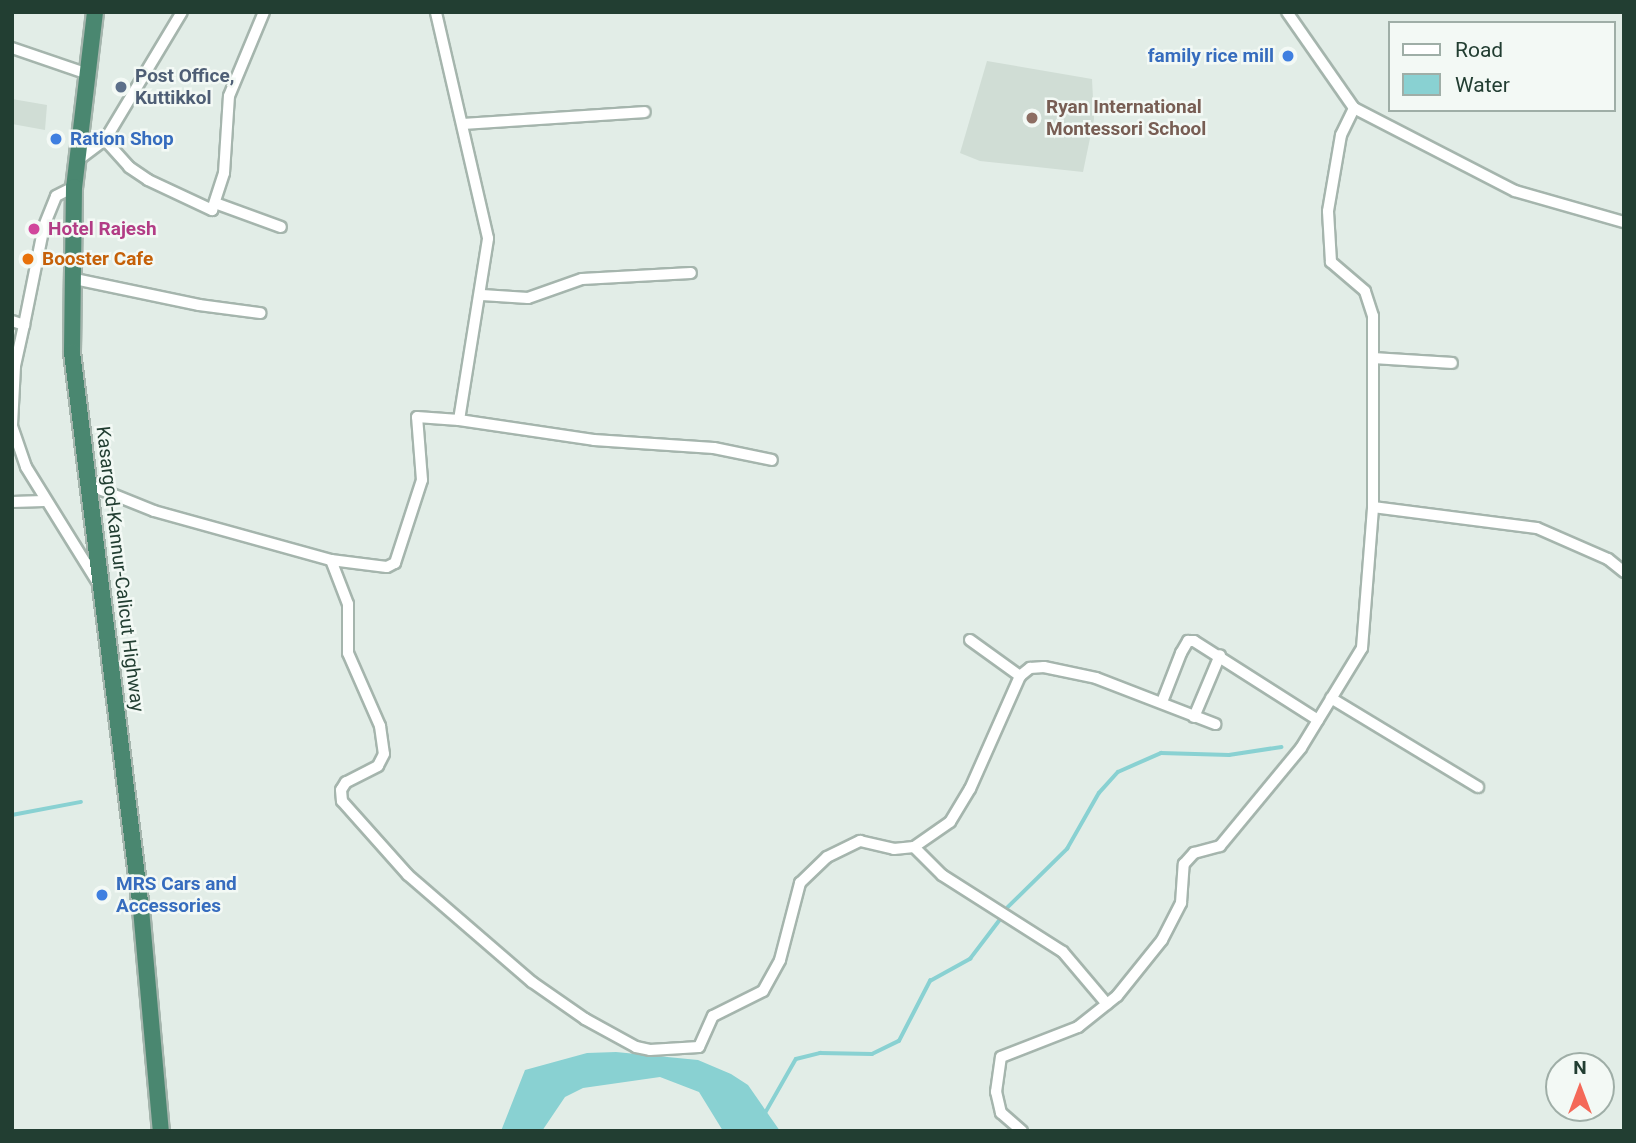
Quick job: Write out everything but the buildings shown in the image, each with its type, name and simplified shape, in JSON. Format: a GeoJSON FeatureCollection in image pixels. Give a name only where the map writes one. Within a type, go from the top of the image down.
{"type":"FeatureCollection","features":[{"type":"Feature","properties":{"kind":"highway","name":"Kasargod-Kannur-Calicut Highway"},"geometry":{"type":"LineString","coordinates":[[95,12],[74,187],[70,278],[72,352],[141,909],[161,1131]]}},
{"type":"Feature","properties":{"kind":"street"},"geometry":{"type":"LineString","coordinates":[[77,160],[105,140],[156,62],[182,12]]}},
{"type":"Feature","properties":{"kind":"street"},"geometry":{"type":"LineString","coordinates":[[105,140],[129,167],[148,180],[212,210],[224,173],[232,85],[264,12]]}},
{"type":"Feature","properties":{"kind":"street"},"geometry":{"type":"LineString","coordinates":[[436,12],[439,38],[464,124],[488,238],[482,295],[459,420]]}},
{"type":"Feature","properties":{"kind":"street"},"geometry":{"type":"LineString","coordinates":[[1287,12],[1354,108],[1515,191],[1624,222]]}},
{"type":"Feature","properties":{"kind":"street"},"geometry":{"type":"LineString","coordinates":[[12,48],[88,74]]}},
{"type":"Feature","properties":{"kind":"street"},"geometry":{"type":"LineString","coordinates":[[1022,1131],[1001,1113],[996,1092],[1001,1058],[1078,1027],[1107,1004],[1162,940],[1181,903],[1184,864],[1194,853],[1220,846],[1318,720],[1363,648],[1373,507],[1373,316],[1365,291],[1331,262],[1328,211],[1340,135],[1354,108]]}},
{"type":"Feature","properties":{"kind":"street"},"geometry":{"type":"LineString","coordinates":[[464,124],[645,112]]}},
{"type":"Feature","properties":{"kind":"street"},"geometry":{"type":"LineString","coordinates":[[74,187],[56,196],[44,226],[24,325],[12,418],[26,467],[44,501],[100,587]]}},
{"type":"Feature","properties":{"kind":"street"},"geometry":{"type":"LineString","coordinates":[[215,203],[281,227]]}},
{"type":"Feature","properties":{"kind":"street"},"geometry":{"type":"LineString","coordinates":[[482,295],[528,298],[582,279],[691,273]]}},
{"type":"Feature","properties":{"kind":"street"},"geometry":{"type":"LineString","coordinates":[[70,278],[199,305],[260,313]]}},
{"type":"Feature","properties":{"kind":"street"},"geometry":{"type":"LineString","coordinates":[[12,321],[24,325]]}},
{"type":"Feature","properties":{"kind":"street"},"geometry":{"type":"LineString","coordinates":[[1374,358],[1452,363]]}},
{"type":"Feature","properties":{"kind":"street"},"geometry":{"type":"LineString","coordinates":[[87,484],[154,511],[331,560],[392,566],[422,480],[417,417],[459,420],[594,440],[714,448],[772,460]]}},
{"type":"Feature","properties":{"kind":"street"},"geometry":{"type":"LineString","coordinates":[[12,502],[44,501]]}},
{"type":"Feature","properties":{"kind":"street"},"geometry":{"type":"LineString","coordinates":[[1373,507],[1537,528],[1608,559],[1624,572]]}},
{"type":"Feature","properties":{"kind":"street"},"geometry":{"type":"LineString","coordinates":[[331,560],[348,604],[348,653],[362,694],[380,726],[384,754],[379,766],[346,782],[341,790],[342,801],[408,875],[532,982],[636,1047],[699,1047],[713,1016],[763,991],[780,960],[800,883],[827,857],[860,841],[894,849],[914,847],[950,822],[970,789],[1020,676],[1030,668],[1053,669],[1096,678],[1215,724]]}},
{"type":"Feature","properties":{"kind":"street"},"geometry":{"type":"LineString","coordinates":[[970,640],[1020,676]]}},
{"type":"Feature","properties":{"kind":"street"},"geometry":{"type":"LineString","coordinates":[[1161,702],[1188,641],[1220,655],[1318,720]]}},
{"type":"Feature","properties":{"kind":"street"},"geometry":{"type":"LineString","coordinates":[[1194,717],[1220,655]]}},
{"type":"Feature","properties":{"kind":"street"},"geometry":{"type":"LineString","coordinates":[[1331,698],[1478,787]]}},
{"type":"Feature","properties":{"kind":"street"},"geometry":{"type":"LineString","coordinates":[[914,847],[942,875],[1063,952],[1107,1004]]}},
{"type":"Feature","properties":{"kind":"shaded area","name":"Ryan International Montessori School"},"geometry":{"type":"Polygon","coordinates":[[[987,61],[1092,79],[1094,119],[1083,172],[980,161],[960,153],[987,61]]]}},
{"type":"Feature","properties":{"kind":"shaded area"},"geometry":{"type":"Polygon","coordinates":[[[12,99],[47,105],[45,130],[12,124],[12,99]]]}},
{"type":"Feature","properties":{"kind":"water"},"geometry":{"type":"Polygon","coordinates":[[[616,1052],[698,1060],[731,1074],[748,1085],[780,1131],[723,1131],[699,1092],[660,1077],[583,1088],[565,1097],[542,1131],[501,1131],[525,1070],[587,1053],[616,1052]]]}},
{"type":"Feature","properties":{"kind":"waterway"},"geometry":{"type":"LineString","coordinates":[[1008,907],[1067,849],[1099,793],[1118,772],[1161,753],[1229,755],[1281,747]]}},
{"type":"Feature","properties":{"kind":"waterway"},"geometry":{"type":"LineString","coordinates":[[12,815],[81,802]]}},
{"type":"Feature","properties":{"kind":"waterway"},"geometry":{"type":"LineString","coordinates":[[764,1115],[796,1059],[820,1053],[872,1054],[899,1041],[930,981],[970,959],[999,921]]}},
{"type":"Feature","properties":{"kind":"place","name":"family rice mill"},"geometry":{"type":"Point","coordinates":[1288,56]}},
{"type":"Feature","properties":{"kind":"place","name":"Post Office, Kuttikkol"},"geometry":{"type":"Point","coordinates":[121,87]}},
{"type":"Feature","properties":{"kind":"place","name":"Ryan International Montessori School"},"geometry":{"type":"Point","coordinates":[1032,118]}},
{"type":"Feature","properties":{"kind":"place","name":"Ration Shop"},"geometry":{"type":"Point","coordinates":[56,139]}},
{"type":"Feature","properties":{"kind":"place","name":"Hotel Rajesh"},"geometry":{"type":"Point","coordinates":[34,229]}},
{"type":"Feature","properties":{"kind":"place","name":"Booster Cafe"},"geometry":{"type":"Point","coordinates":[28,259]}},
{"type":"Feature","properties":{"kind":"place","name":"MRS Cars and Accessories"},"geometry":{"type":"Point","coordinates":[102,895]}}]}
